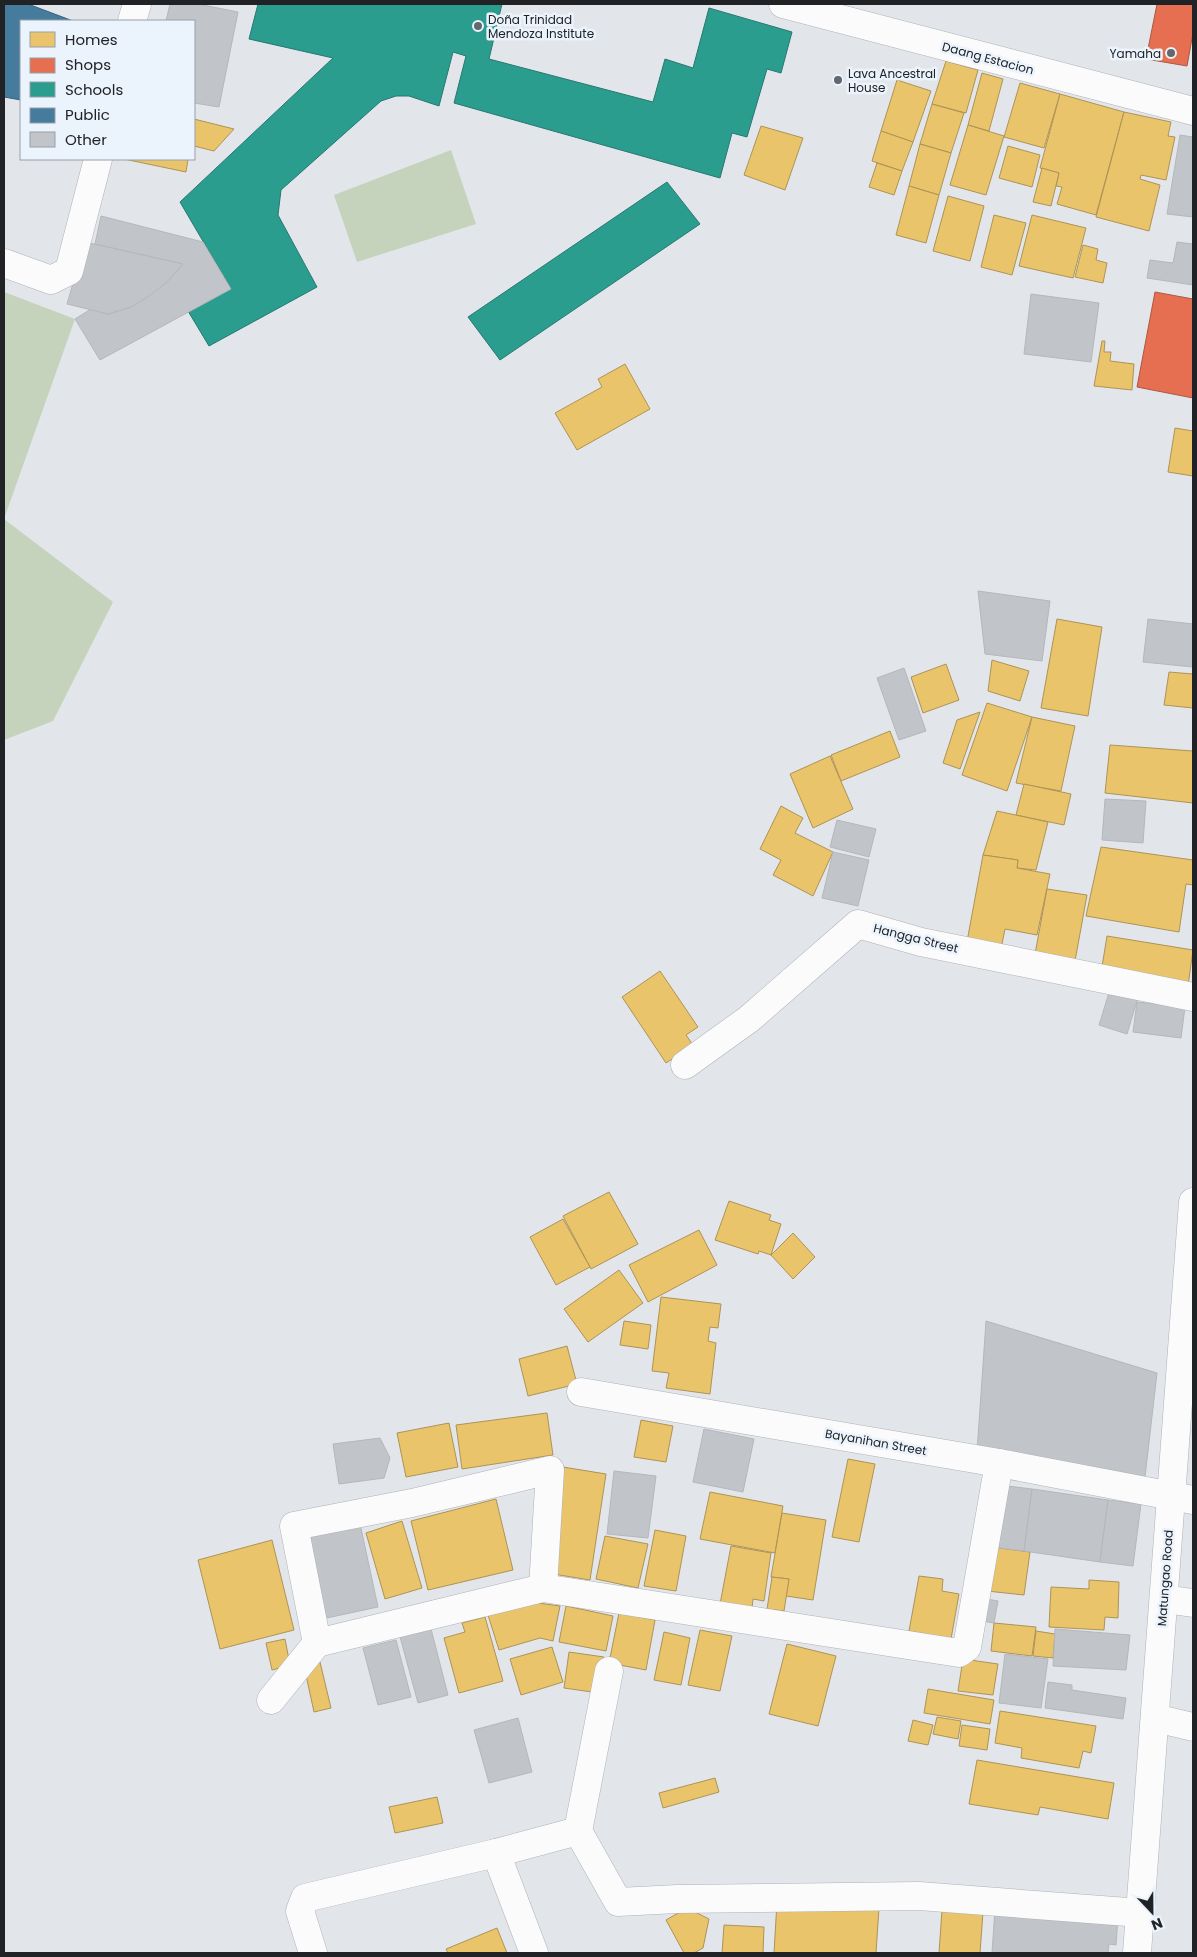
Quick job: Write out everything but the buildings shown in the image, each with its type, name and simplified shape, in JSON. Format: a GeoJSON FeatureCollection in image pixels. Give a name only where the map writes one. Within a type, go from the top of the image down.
{"type":"FeatureCollection","features":[{"type":"Feature","properties":{"kind":"street"},"geometry":{"type":"LineString","coordinates":[[132,20],[137,4]]}},
{"type":"Feature","properties":{"kind":"street","name":"Daang Estacion"},"geometry":{"type":"LineString","coordinates":[[783,4],[1193,111]]}},
{"type":"Feature","properties":{"kind":"street"},"geometry":{"type":"LineString","coordinates":[[4,263],[51,280],[69,271],[98,160]]}},
{"type":"Feature","properties":{"kind":"street","name":"Hangga Street"},"geometry":{"type":"LineString","coordinates":[[685,1065],[749,1019],[858,924],[921,942],[1193,997]]}},
{"type":"Feature","properties":{"kind":"street","name":"Matungao Road"},"geometry":{"type":"LineString","coordinates":[[1137,1953],[1164,1599],[1182,1498],[1193,1202]]}},
{"type":"Feature","properties":{"kind":"street","name":"Bayanihan Street"},"geometry":{"type":"LineString","coordinates":[[581,1392],[999,1464],[1182,1498]]}},
{"type":"Feature","properties":{"kind":"street"},"geometry":{"type":"LineString","coordinates":[[271,1700],[317,1643],[543,1588],[959,1653],[967,1647],[999,1464]]}},
{"type":"Feature","properties":{"kind":"street"},"geometry":{"type":"LineString","coordinates":[[317,1643],[294,1526],[412,1503],[550,1470],[543,1588]]}},
{"type":"Feature","properties":{"kind":"street"},"geometry":{"type":"LineString","coordinates":[[1164,1599],[1193,1603]]}},
{"type":"Feature","properties":{"kind":"street"},"geometry":{"type":"LineString","coordinates":[[609,1671],[578,1831],[618,1902],[677,1898],[919,1896],[1140,1913]]}},
{"type":"Feature","properties":{"kind":"street"},"geometry":{"type":"LineString","coordinates":[[1155,1718],[1193,1727]]}},
{"type":"Feature","properties":{"kind":"street"},"geometry":{"type":"LineString","coordinates":[[313,1953],[300,1910],[305,1898],[496,1853],[578,1831]]}},
{"type":"Feature","properties":{"kind":"street"},"geometry":{"type":"LineString","coordinates":[[496,1853],[534,1953]]}},
{"type":"Feature","properties":{"kind":"green space"},"geometry":{"type":"Polygon","coordinates":[[[451,150],[476,224],[357,262],[334,195],[451,150]]]}},
{"type":"Feature","properties":{"kind":"green space"},"geometry":{"type":"Polygon","coordinates":[[[4,292],[75,319],[4,519],[4,292]]]}},
{"type":"Feature","properties":{"kind":"green space"},"geometry":{"type":"Polygon","coordinates":[[[4,519],[113,602],[53,721],[4,740],[4,519]]]}},
{"type":"Feature","properties":{"kind":"place","name":"Doña Trinidad Mendoza Institute"},"geometry":{"type":"Point","coordinates":[478,26]}},
{"type":"Feature","properties":{"kind":"place","name":"Yamaha"},"geometry":{"type":"Point","coordinates":[1171,53]}},
{"type":"Feature","properties":{"kind":"place","name":"Lava Ancestral House"},"geometry":{"type":"Point","coordinates":[838,80]}}]}
